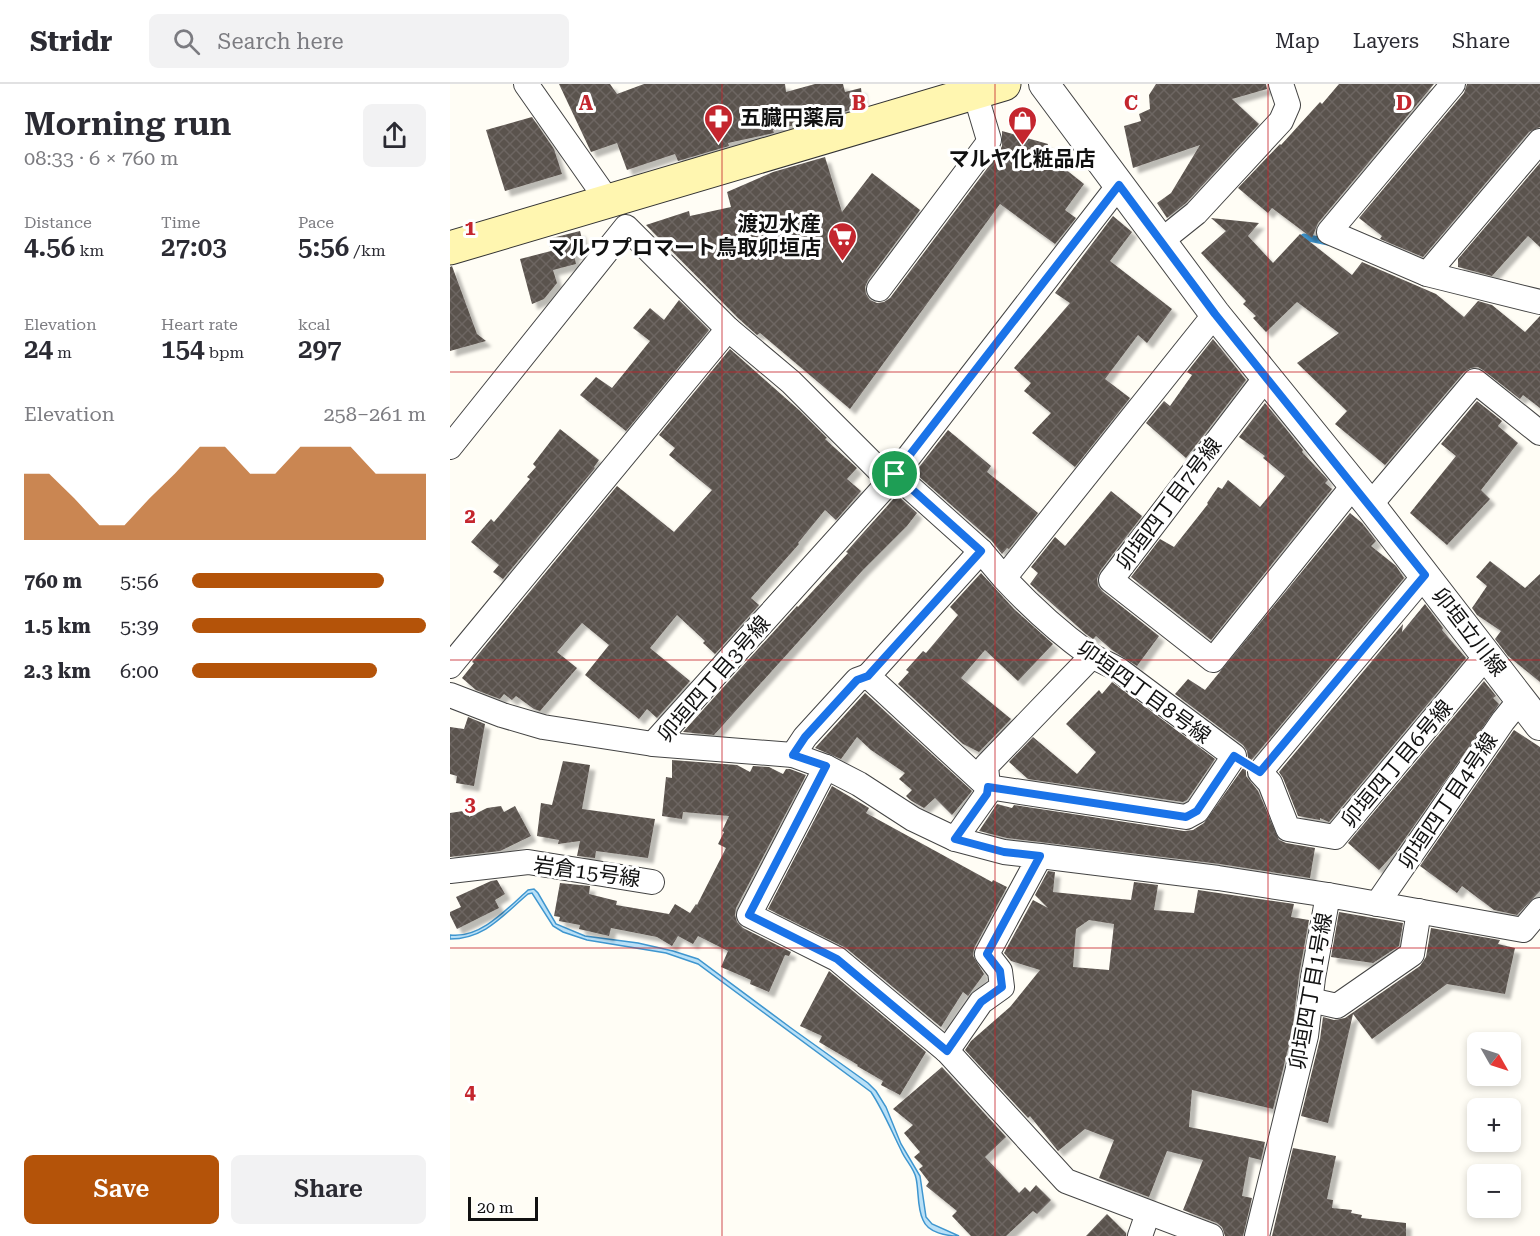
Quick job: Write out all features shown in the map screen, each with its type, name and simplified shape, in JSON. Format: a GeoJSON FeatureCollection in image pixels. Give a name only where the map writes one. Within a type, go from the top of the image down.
{"type":"FeatureCollection","features":[{"type":"Feature","properties":{"kind":"main road"},"geometry":{"type":"LineString","coordinates":[[450,248],[990,89]]}},
{"type":"Feature","properties":{"kind":"street"},"geometry":{"type":"LineString","coordinates":[[526,84],[608,201]]}},
{"type":"Feature","properties":{"kind":"street","name":"卯垣立川線"},"geometry":{"type":"LineString","coordinates":[[1044,84],[1215,314],[1425,575],[1540,725]]}},
{"type":"Feature","properties":{"kind":"street"},"geometry":{"type":"LineString","coordinates":[[1161,241],[1196,213],[1281,121],[1288,105],[1281,84]]}},
{"type":"Feature","properties":{"kind":"street"},"geometry":{"type":"LineString","coordinates":[[1453,84],[1329,231],[1427,274],[1538,299]]}},
{"type":"Feature","properties":{"kind":"street"},"geometry":{"type":"LineString","coordinates":[[879,289],[986,146],[989,140],[990,89]]}},
{"type":"Feature","properties":{"kind":"street"},"geometry":{"type":"LineString","coordinates":[[1427,274],[1540,141]]}},
{"type":"Feature","properties":{"kind":"street","name":"卯垣四丁目3号線"},"geometry":{"type":"LineString","coordinates":[[653,744],[893,478],[1119,185]]}},
{"type":"Feature","properties":{"kind":"street","name":"卯垣四丁目8号線"},"geometry":{"type":"LineString","coordinates":[[450,447],[626,227],[729,329],[791,382],[893,478],[981,551],[1036,613],[1092,656],[1119,670],[1234,756],[1197,811],[1186,817],[988,787]]}},
{"type":"Feature","properties":{"kind":"street"},"geometry":{"type":"LineString","coordinates":[[1004,578],[1215,314]]}},
{"type":"Feature","properties":{"kind":"street"},"geometry":{"type":"LineString","coordinates":[[450,666],[729,329]]}},
{"type":"Feature","properties":{"kind":"street","name":"卯垣四丁目7号線"},"geometry":{"type":"LineString","coordinates":[[1267,376],[1111,580],[1213,660],[1362,496]]}},
{"type":"Feature","properties":{"kind":"street"},"geometry":{"type":"LineString","coordinates":[[1362,496],[1475,381],[1540,433]]}},
{"type":"Feature","properties":{"kind":"street"},"geometry":{"type":"LineString","coordinates":[[793,755],[805,737],[857,680],[868,676],[981,551]]}},
{"type":"Feature","properties":{"kind":"street"},"geometry":{"type":"LineString","coordinates":[[1234,756],[1260,772],[1425,575]]}},
{"type":"Feature","properties":{"kind":"street"},"geometry":{"type":"LineString","coordinates":[[955,839],[987,794],[986,766],[1092,656]]}},
{"type":"Feature","properties":{"kind":"street","name":"卯垣四丁目6号線"},"geometry":{"type":"LineString","coordinates":[[1260,772],[1270,783],[1288,829],[1335,837],[1487,656]]}},
{"type":"Feature","properties":{"kind":"street"},"geometry":{"type":"LineString","coordinates":[[868,676],[988,787]]}},
{"type":"Feature","properties":{"kind":"street"},"geometry":{"type":"LineString","coordinates":[[450,695],[502,715],[543,727],[653,744]]}},
{"type":"Feature","properties":{"kind":"street","name":"卯垣四丁目4号線"},"geometry":{"type":"LineString","coordinates":[[1377,904],[1520,699]]}},
{"type":"Feature","properties":{"kind":"street","name":"卯垣四丁目3号線"},"geometry":{"type":"LineString","coordinates":[[653,744],[793,755],[826,766],[913,819],[955,839],[1004,852],[1218,878],[1328,895]]}},
{"type":"Feature","properties":{"kind":"street"},"geometry":{"type":"LineString","coordinates":[[826,766],[749,915],[837,959],[947,1051],[1066,1181],[1210,1236]]}},
{"type":"Feature","properties":{"kind":"street"},"geometry":{"type":"LineString","coordinates":[[947,1051],[981,1002],[1002,987],[1000,971],[987,954],[1040,856]]}},
{"type":"Feature","properties":{"kind":"street","name":"岩倉15号線"},"geometry":{"type":"LineString","coordinates":[[450,871],[528,862],[652,882]]}},
{"type":"Feature","properties":{"kind":"street","name":"卯垣四丁目1号線"},"geometry":{"type":"LineString","coordinates":[[1257,1236],[1306,1036],[1328,895],[1532,933],[1540,910]]}},
{"type":"Feature","properties":{"kind":"street"},"geometry":{"type":"LineString","coordinates":[[1310,1000],[1337,1006],[1412,954],[1419,911]]}},
{"type":"Feature","properties":{"kind":"street"},"geometry":{"type":"LineString","coordinates":[[1140,1236],[1148,1212]]}},
{"type":"Feature","properties":{"kind":"water"},"geometry":{"type":"Polygon","coordinates":[[[534,889],[556,924],[585,936],[638,943],[698,959],[868,1083],[886,1107],[901,1144],[920,1176],[926,1217],[932,1224],[959,1236],[938,1233],[925,1224],[920,1210],[915,1174],[871,1092],[698,964],[666,953],[587,940],[563,932],[553,926],[532,893],[483,930],[462,938],[450,939],[450,935],[461,935],[482,928],[502,914],[528,890],[534,889]]]}},
{"type":"Feature","properties":{"kind":"building"},"geometry":{"type":"Polygon","coordinates":[[[559,84],[610,84],[617,94],[644,84],[785,84],[786,92],[815,84],[843,84],[845,92],[861,88],[863,106],[814,121],[773,130],[774,133],[728,143],[729,146],[678,161],[675,154],[627,170],[617,143],[591,152],[559,84]]]}},
{"type":"Feature","properties":{"kind":"building"},"geometry":{"type":"Polygon","coordinates":[[[1156,84],[1266,84],[1267,89],[1232,99],[1259,124],[1186,203],[1167,218],[1157,203],[1171,193],[1200,145],[1133,168],[1124,126],[1141,121],[1139,114],[1150,109],[1149,95],[1156,84]]]}},
{"type":"Feature","properties":{"kind":"building"},"geometry":{"type":"Polygon","coordinates":[[[1339,84],[1434,84],[1318,223],[1312,238],[1272,208],[1268,213],[1238,188],[1339,84]]]}},
{"type":"Feature","properties":{"kind":"building"},"geometry":{"type":"Polygon","coordinates":[[[1467,84],[1540,84],[1540,127],[1529,132],[1423,257],[1380,239],[1382,236],[1359,218],[1464,93],[1467,84]]]}},
{"type":"Feature","properties":{"kind":"building"},"geometry":{"type":"Polygon","coordinates":[[[532,117],[554,149],[562,174],[505,191],[486,130],[532,117]]]}},
{"type":"Feature","properties":{"kind":"building"},"geometry":{"type":"Polygon","coordinates":[[[1002,131],[1048,144],[1045,153],[1084,184],[1065,210],[1076,218],[1055,244],[1000,204],[850,409],[760,333],[757,335],[738,318],[646,225],[689,211],[690,216],[731,207],[727,192],[773,172],[825,157],[842,212],[872,173],[920,210],[865,287],[870,300],[877,303],[884,302],[890,298],[998,154],[1002,146],[1002,131]]]}},
{"type":"Feature","properties":{"kind":"building"},"geometry":{"type":"Polygon","coordinates":[[[1540,163],[1540,247],[1528,236],[1492,276],[1458,267],[1458,259],[1540,163]]]}},
{"type":"Feature","properties":{"kind":"building"},"geometry":{"type":"Polygon","coordinates":[[[1113,216],[1132,232],[1110,261],[1172,309],[1147,343],[1138,335],[1105,379],[1130,398],[1075,467],[1032,433],[1051,413],[1024,391],[1031,383],[1014,368],[1070,303],[1055,293],[1113,216]]]}},
{"type":"Feature","properties":{"kind":"building"},"geometry":{"type":"Polygon","coordinates":[[[1211,218],[1259,223],[1248,236],[1273,263],[1300,234],[1352,275],[1362,262],[1436,294],[1464,317],[1478,301],[1492,305],[1525,332],[1540,316],[1540,408],[1523,395],[1520,399],[1478,367],[1471,368],[1464,372],[1385,465],[1335,424],[1347,411],[1297,363],[1339,333],[1297,302],[1266,332],[1253,318],[1256,316],[1243,304],[1246,301],[1201,253],[1226,231],[1211,218]]]}},
{"type":"Feature","properties":{"kind":"building"},"geometry":{"type":"Polygon","coordinates":[[[580,231],[585,251],[574,255],[576,264],[553,270],[557,283],[544,299],[532,304],[520,259],[551,251],[548,239],[580,231]]]}},
{"type":"Feature","properties":{"kind":"building"},"geometry":{"type":"Polygon","coordinates":[[[452,266],[477,334],[486,341],[450,351],[450,267],[452,266]]]}},
{"type":"Feature","properties":{"kind":"building"},"geometry":{"type":"Polygon","coordinates":[[[679,300],[709,330],[626,431],[580,395],[596,377],[612,388],[650,341],[633,328],[650,308],[664,320],[679,300]]]}},
{"type":"Feature","properties":{"kind":"building"},"geometry":{"type":"Polygon","coordinates":[[[1213,339],[1246,380],[1186,458],[1146,423],[1164,401],[1170,406],[1192,375],[1187,372],[1213,339]]]}},
{"type":"Feature","properties":{"kind":"building"},"geometry":{"type":"Polygon","coordinates":[[[730,349],[799,410],[827,438],[825,439],[857,468],[847,479],[861,491],[836,520],[825,510],[799,544],[751,598],[759,605],[715,654],[703,643],[705,641],[677,615],[650,648],[690,681],[657,718],[647,709],[639,719],[585,675],[609,645],[582,623],[557,652],[577,668],[540,711],[516,696],[512,700],[504,694],[500,699],[476,690],[462,678],[474,663],[472,662],[617,486],[674,532],[712,490],[669,455],[675,448],[659,435],[730,349]]]}},
{"type":"Feature","properties":{"kind":"building"},"geometry":{"type":"Polygon","coordinates":[[[1477,401],[1502,421],[1498,426],[1518,443],[1481,490],[1490,499],[1447,545],[1410,513],[1456,456],[1441,444],[1477,401]]]}},
{"type":"Feature","properties":{"kind":"building"},"geometry":{"type":"Polygon","coordinates":[[[1265,403],[1303,450],[1302,452],[1328,480],[1325,483],[1332,489],[1211,640],[1131,577],[1160,539],[1174,547],[1208,504],[1218,487],[1222,489],[1228,480],[1260,507],[1285,476],[1263,458],[1265,456],[1239,437],[1265,403]]]}},
{"type":"Feature","properties":{"kind":"building"},"geometry":{"type":"Polygon","coordinates":[[[560,429],[599,460],[595,468],[503,579],[493,572],[499,565],[471,542],[491,519],[494,522],[530,479],[527,477],[536,467],[533,464],[560,429]]]}},
{"type":"Feature","properties":{"kind":"building"},"geometry":{"type":"Polygon","coordinates":[[[948,430],[991,466],[987,472],[1038,513],[1009,549],[1007,548],[1002,554],[991,540],[916,474],[948,430]]]}},
{"type":"Feature","properties":{"kind":"building"},"geometry":{"type":"Polygon","coordinates":[[[1111,491],[1142,516],[1100,571],[1097,579],[1102,591],[1159,636],[1137,666],[1112,650],[1096,636],[1093,639],[1086,634],[1030,584],[1038,573],[1031,567],[1055,537],[1065,546],[1111,491]]]}},
{"type":"Feature","properties":{"kind":"building"},"geometry":{"type":"Polygon","coordinates":[[[897,495],[917,513],[907,526],[863,570],[714,735],[683,732],[848,553],[846,552],[897,495]]]}},
{"type":"Feature","properties":{"kind":"building"},"geometry":{"type":"Polygon","coordinates":[[[1350,513],[1362,523],[1376,541],[1371,546],[1396,566],[1404,578],[1246,769],[1246,776],[1258,791],[1279,840],[1315,848],[1310,878],[1220,864],[1007,838],[979,831],[997,804],[1012,808],[1014,805],[1184,831],[1193,830],[1204,823],[1246,764],[1247,751],[1243,745],[1175,694],[1188,679],[1205,690],[1350,513]]]}},
{"type":"Feature","properties":{"kind":"building"},"geometry":{"type":"Polygon","coordinates":[[[1490,561],[1525,588],[1540,574],[1540,682],[1508,656],[1495,639],[1501,631],[1477,615],[1472,608],[1487,586],[1476,577],[1490,561]]]}},
{"type":"Feature","properties":{"kind":"building"},"geometry":{"type":"Polygon","coordinates":[[[981,573],[1014,609],[1053,644],[1018,681],[985,650],[961,678],[1011,719],[979,752],[963,744],[898,684],[909,672],[906,670],[923,651],[926,653],[958,615],[950,607],[981,573]]]}},
{"type":"Feature","properties":{"kind":"building"},"geometry":{"type":"Polygon","coordinates":[[[1425,604],[1443,628],[1442,630],[1466,658],[1329,822],[1320,818],[1320,820],[1298,816],[1279,772],[1403,624],[1402,632],[1425,604]]]}},
{"type":"Feature","properties":{"kind":"building"},"geometry":{"type":"Polygon","coordinates":[[[1484,681],[1496,696],[1493,698],[1499,704],[1397,850],[1379,870],[1348,843],[1484,681]]]}},
{"type":"Feature","properties":{"kind":"building"},"geometry":{"type":"Polygon","coordinates":[[[1112,682],[1215,759],[1187,800],[1183,802],[1028,779],[1009,762],[1033,737],[1077,774],[1096,752],[1066,724],[1099,690],[1102,694],[1112,682]]]}},
{"type":"Feature","properties":{"kind":"building"},"geometry":{"type":"Polygon","coordinates":[[[865,693],[972,791],[952,815],[935,798],[924,808],[910,800],[906,796],[912,790],[899,779],[905,773],[871,750],[857,737],[841,759],[815,748],[865,693]]]}},
{"type":"Feature","properties":{"kind":"building"},"geometry":{"type":"Polygon","coordinates":[[[468,717],[485,724],[474,786],[456,783],[457,776],[450,774],[450,727],[464,729],[468,717]]]}},
{"type":"Feature","properties":{"kind":"building"},"geometry":{"type":"Polygon","coordinates":[[[1514,730],[1540,747],[1540,891],[1517,915],[1494,910],[1462,886],[1457,893],[1420,866],[1514,730]]]}},
{"type":"Feature","properties":{"kind":"building"},"geometry":{"type":"Polygon","coordinates":[[[672,760],[737,765],[750,772],[753,766],[769,767],[783,774],[786,769],[790,769],[806,775],[736,908],[737,922],[743,928],[791,952],[789,956],[785,955],[769,992],[750,984],[751,980],[721,967],[728,951],[698,936],[693,944],[678,936],[672,946],[657,937],[611,928],[609,936],[579,929],[580,925],[559,921],[560,917],[554,916],[560,883],[590,886],[589,894],[617,901],[616,905],[669,914],[675,904],[690,913],[697,905],[726,848],[718,844],[729,816],[683,812],[682,819],[662,816],[666,777],[672,778],[672,760]]]}},
{"type":"Feature","properties":{"kind":"building"},"geometry":{"type":"Polygon","coordinates":[[[563,761],[590,765],[582,809],[655,819],[648,858],[596,851],[595,858],[577,856],[580,841],[558,844],[559,840],[537,836],[541,803],[552,805],[563,761]]]}},
{"type":"Feature","properties":{"kind":"building"},"geometry":{"type":"Polygon","coordinates":[[[832,786],[869,808],[866,813],[992,882],[993,880],[1007,887],[974,948],[973,956],[984,974],[968,996],[963,992],[941,1027],[846,948],[768,909],[832,786]]]}},
{"type":"Feature","properties":{"kind":"building"},"geometry":{"type":"Polygon","coordinates":[[[501,806],[504,812],[515,806],[531,836],[500,851],[450,857],[450,813],[470,810],[469,817],[487,808],[501,806]]]}},
{"type":"Feature","properties":{"kind":"building"},"geometry":{"type":"Polygon","coordinates":[[[1048,871],[1055,872],[1053,892],[1131,900],[1134,882],[1158,885],[1154,910],[1194,913],[1198,890],[1294,904],[1291,917],[1309,920],[1292,1033],[1273,1109],[1192,1090],[1189,1127],[1265,1142],[1261,1160],[1249,1157],[1242,1196],[1252,1198],[1243,1236],[1225,1236],[1222,1227],[1217,1223],[1183,1210],[1203,1160],[1167,1151],[1149,1197],[1099,1178],[1114,1140],[1085,1129],[1058,1151],[1030,1116],[1028,1118],[965,1050],[971,1041],[1010,1007],[1040,970],[1011,961],[1004,953],[1033,900],[1048,908],[1035,895],[1048,871]],[[1089,920],[1076,929],[1073,967],[1109,970],[1114,924],[1089,920]]]}},
{"type":"Feature","properties":{"kind":"building"},"geometry":{"type":"Polygon","coordinates":[[[497,880],[505,894],[495,900],[499,908],[457,929],[450,915],[450,912],[461,907],[456,897],[497,880]]]}},
{"type":"Feature","properties":{"kind":"building"},"geometry":{"type":"Polygon","coordinates":[[[1339,912],[1403,923],[1399,946],[1373,963],[1331,957],[1339,912]]]}},
{"type":"Feature","properties":{"kind":"building"},"geometry":{"type":"Polygon","coordinates":[[[1431,928],[1500,940],[1498,944],[1515,948],[1505,994],[1447,984],[1372,1039],[1353,1014],[1328,1123],[1301,1116],[1320,1039],[1323,1017],[1334,1020],[1345,1018],[1420,966],[1426,957],[1431,928]]]}},
{"type":"Feature","properties":{"kind":"building"},"geometry":{"type":"Polygon","coordinates":[[[829,971],[926,1052],[900,1095],[881,1085],[883,1081],[819,1042],[822,1036],[800,1026],[829,971]]]}},
{"type":"Feature","properties":{"kind":"building"},"geometry":{"type":"Polygon","coordinates":[[[942,1067],[1006,1137],[985,1157],[1019,1193],[1025,1187],[1030,1192],[1036,1185],[1051,1200],[1037,1214],[1033,1211],[1006,1236],[971,1236],[952,1216],[957,1211],[926,1186],[929,1182],[919,1169],[923,1166],[914,1157],[920,1152],[904,1133],[913,1125],[893,1109],[942,1067]]]}},
{"type":"Feature","properties":{"kind":"building"},"geometry":{"type":"Polygon","coordinates":[[[1293,1148],[1336,1156],[1327,1199],[1333,1200],[1332,1208],[1352,1210],[1351,1213],[1362,1215],[1361,1218],[1406,1223],[1406,1236],[1272,1236],[1293,1148]]]}},
{"type":"Feature","properties":{"kind":"building"},"geometry":{"type":"Polygon","coordinates":[[[1107,1214],[1126,1233],[1126,1236],[1086,1236],[1107,1214]]]}},
{"type":"Feature","properties":{"kind":"waterway"},"geometry":{"type":"LineString","coordinates":[[1304,237],[1328,242]]}},
{"type":"Feature","properties":{"kind":"place","name":"五臓円薬局"},"geometry":{"type":"Point","coordinates":[719,144]}},
{"type":"Feature","properties":{"kind":"place","name":"マルヤ化粧品店"},"geometry":{"type":"Point","coordinates":[1022,146]}},
{"type":"Feature","properties":{"kind":"place","name":"渡辺水産 マルワプロマート鳥取卯垣店"},"geometry":{"type":"Point","coordinates":[842,262]}},
{"type":"Feature","properties":{"kind":"route"},"geometry":{"type":"LineString","coordinates":[[1119,185],[1215,314],[1425,575],[1260,772],[1234,756],[1197,811],[1186,817],[988,787],[987,794],[955,839],[1004,852],[1040,856],[987,954],[1000,971],[1002,987],[981,1002],[947,1051],[837,959],[749,915],[826,766],[793,755],[805,737],[857,680],[868,676],[981,551],[895,474],[1119,185]]}}]}
